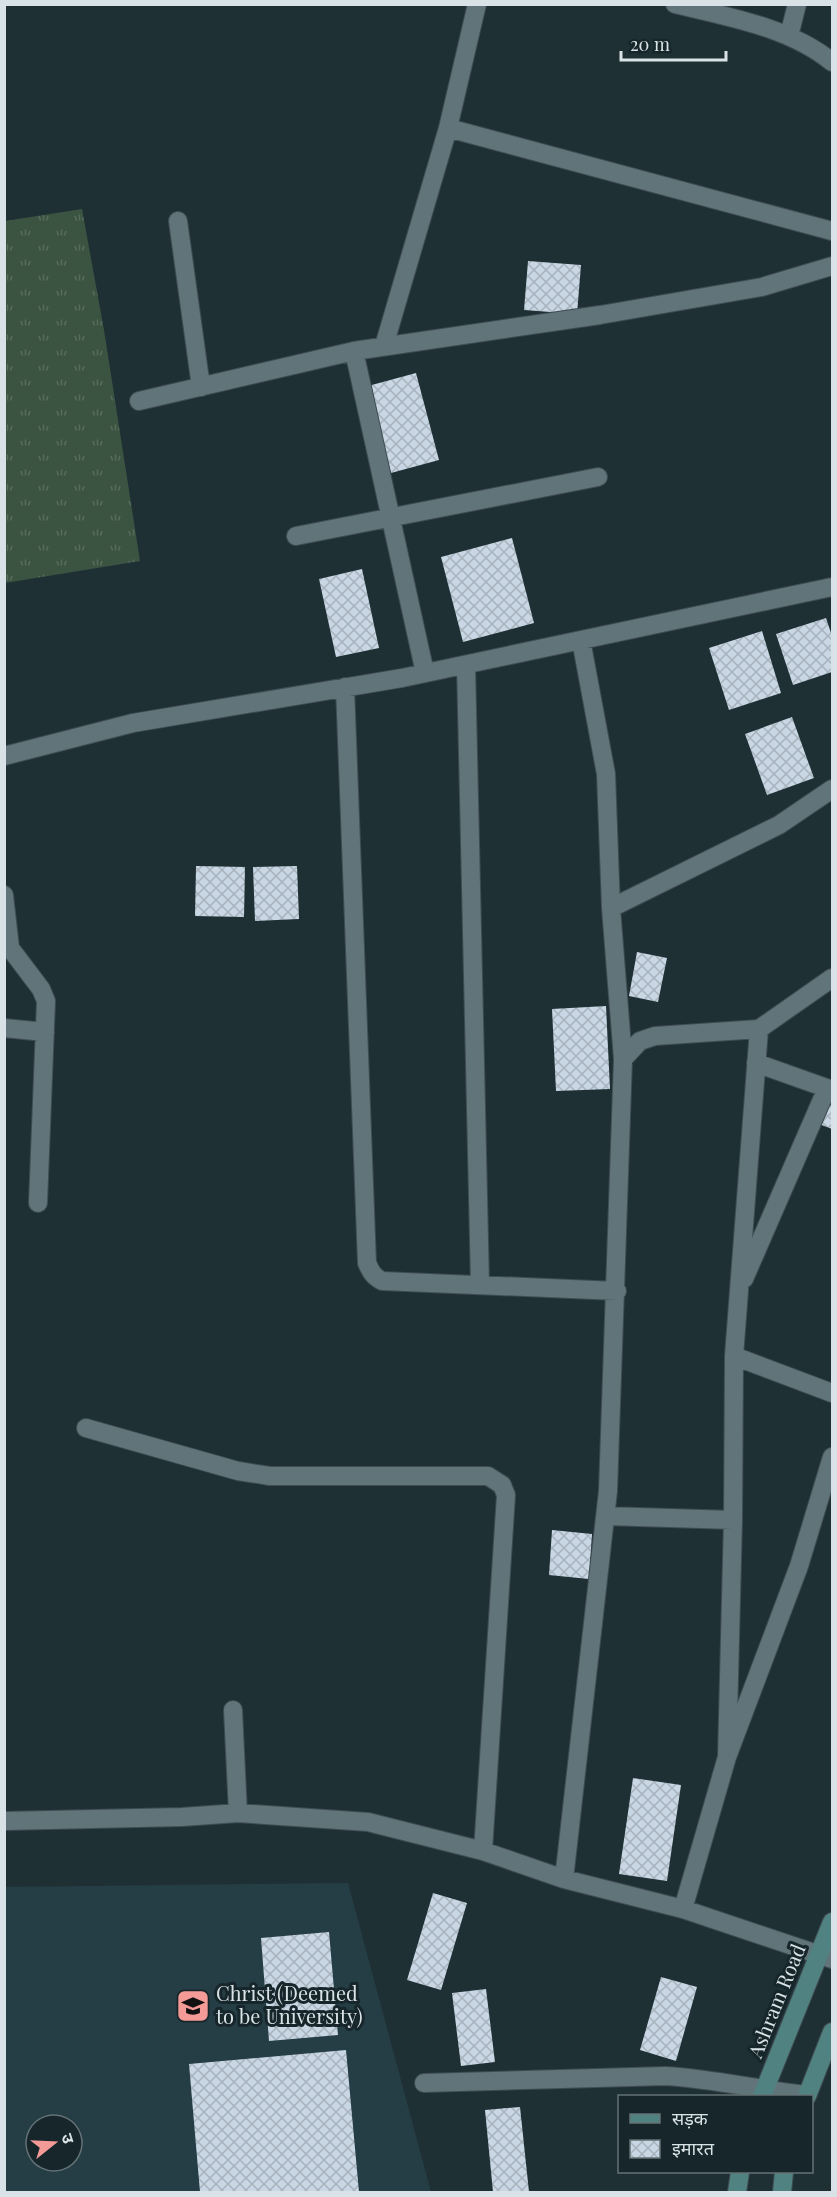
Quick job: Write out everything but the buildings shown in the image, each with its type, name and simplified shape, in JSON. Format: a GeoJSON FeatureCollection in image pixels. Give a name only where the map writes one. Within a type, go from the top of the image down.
{"type":"FeatureCollection","features":[{"type":"Feature","properties":{"kind":"street"},"geometry":{"type":"LineString","coordinates":[[384,346],[448,128],[477,4]]}},
{"type":"Feature","properties":{"kind":"street"},"geometry":{"type":"LineString","coordinates":[[675,4],[789,36],[819,51],[832,62]]}},
{"type":"Feature","properties":{"kind":"street"},"geometry":{"type":"LineString","coordinates":[[789,36],[797,4]]}},
{"type":"Feature","properties":{"kind":"street"},"geometry":{"type":"LineString","coordinates":[[448,128],[832,231]]}},
{"type":"Feature","properties":{"kind":"street"},"geometry":{"type":"LineString","coordinates":[[178,220],[201,387]]}},
{"type":"Feature","properties":{"kind":"street"},"geometry":{"type":"LineString","coordinates":[[139,401],[354,351],[600,315],[762,287],[832,266]]}},
{"type":"Feature","properties":{"kind":"street"},"geometry":{"type":"LineString","coordinates":[[354,351],[424,673]]}},
{"type":"Feature","properties":{"kind":"street"},"geometry":{"type":"LineString","coordinates":[[296,536],[598,477]]}},
{"type":"Feature","properties":{"kind":"street"},"geometry":{"type":"LineString","coordinates":[[4,756],[133,723],[466,665],[832,588]]}},
{"type":"Feature","properties":{"kind":"street"},"geometry":{"type":"LineString","coordinates":[[564,1879],[606,1516],[617,1291],[623,1059],[611,908],[606,774],[580,640]]}},
{"type":"Feature","properties":{"kind":"street"},"geometry":{"type":"LineString","coordinates":[[466,665],[480,1285]]}},
{"type":"Feature","properties":{"kind":"street"},"geometry":{"type":"LineString","coordinates":[[345,687],[367,1263],[373,1276],[382,1281],[617,1291]]}},
{"type":"Feature","properties":{"kind":"street"},"geometry":{"type":"LineString","coordinates":[[611,908],[779,825],[832,789]]}},
{"type":"Feature","properties":{"kind":"street"},"geometry":{"type":"LineString","coordinates":[[4,895],[10,948],[44,995],[45,1032],[38,1203]]}},
{"type":"Feature","properties":{"kind":"street"},"geometry":{"type":"LineString","coordinates":[[623,1059],[640,1041],[655,1036],[759,1029],[832,978]]}},
{"type":"Feature","properties":{"kind":"street"},"geometry":{"type":"LineString","coordinates":[[4,1028],[45,1032]]}},
{"type":"Feature","properties":{"kind":"street"},"geometry":{"type":"LineString","coordinates":[[727,1757],[733,1520],[734,1356],[759,1029]]}},
{"type":"Feature","properties":{"kind":"street"},"geometry":{"type":"LineString","coordinates":[[739,1292],[830,1089],[756,1063]]}},
{"type":"Feature","properties":{"kind":"street"},"geometry":{"type":"LineString","coordinates":[[734,1356],[832,1393]]}},
{"type":"Feature","properties":{"kind":"street"},"geometry":{"type":"LineString","coordinates":[[86,1428],[238,1471],[270,1476],[488,1476],[502,1485],[506,1495],[483,1851]]}},
{"type":"Feature","properties":{"kind":"street"},"geometry":{"type":"LineString","coordinates":[[683,1909],[727,1757],[799,1566],[832,1457]]}},
{"type":"Feature","properties":{"kind":"street"},"geometry":{"type":"LineString","coordinates":[[606,1516],[733,1520]]}},
{"type":"Feature","properties":{"kind":"street"},"geometry":{"type":"LineString","coordinates":[[234,1710],[238,1813]]}},
{"type":"Feature","properties":{"kind":"street"},"geometry":{"type":"LineString","coordinates":[[4,1821],[182,1817],[238,1813],[368,1822],[483,1851],[564,1879],[683,1909],[826,1957]]}},
{"type":"Feature","properties":{"kind":"street","name":"Ashram Road"},"geometry":{"type":"LineString","coordinates":[[763,2094],[826,1957],[832,1922]]}},
{"type":"Feature","properties":{"kind":"street"},"geometry":{"type":"LineString","coordinates":[[807,2095],[832,2031]]}},
{"type":"Feature","properties":{"kind":"street"},"geometry":{"type":"LineString","coordinates":[[424,2083],[666,2076],[703,2078],[763,2094],[785,2095]]}},
{"type":"Feature","properties":{"kind":"street"},"geometry":{"type":"LineString","coordinates":[[737,2193],[740,2173]]}},
{"type":"Feature","properties":{"kind":"street"},"geometry":{"type":"LineString","coordinates":[[782,2193],[784,2173]]}},
{"type":"Feature","properties":{"kind":"shaded area","name":"Christ (Deemed to be University)"},"geometry":{"type":"Polygon","coordinates":[[[348,1883],[431,2192],[5,2192],[4,1887],[348,1883]]]}},
{"type":"Feature","properties":{"kind":"green space"},"geometry":{"type":"Polygon","coordinates":[[[82,209],[104,330],[140,561],[5,583],[5,221],[82,209]]]}},
{"type":"Feature","properties":{"kind":"place","name":"Christ (Deemed to be University)"},"geometry":{"type":"Point","coordinates":[193,2006]}}]}
